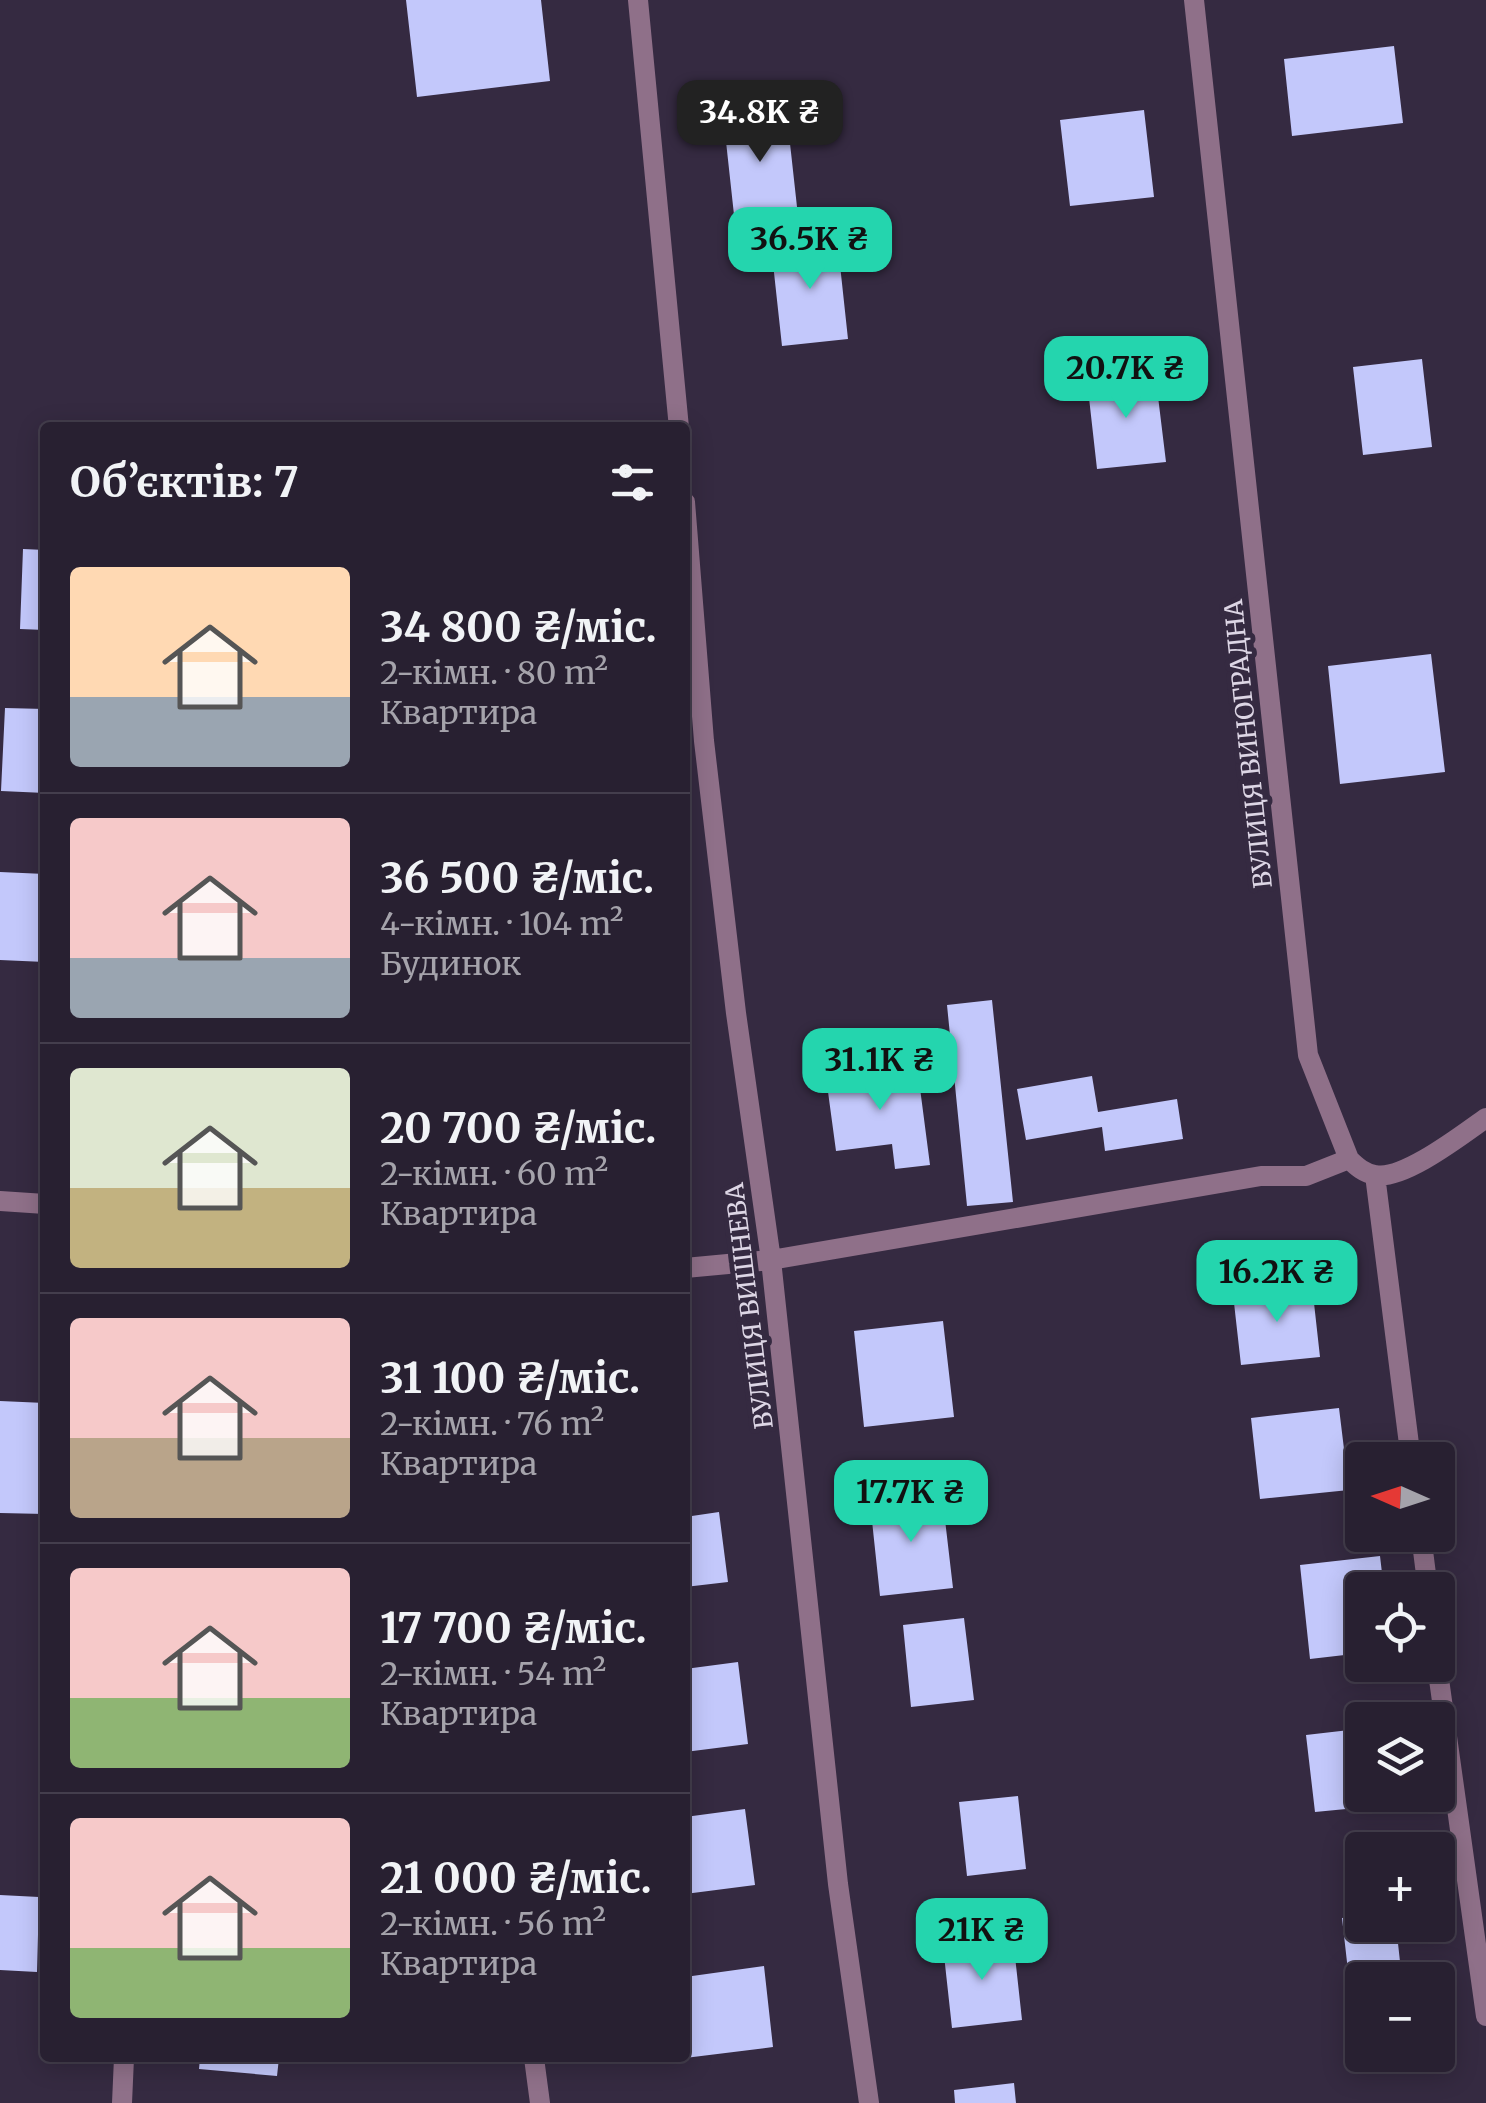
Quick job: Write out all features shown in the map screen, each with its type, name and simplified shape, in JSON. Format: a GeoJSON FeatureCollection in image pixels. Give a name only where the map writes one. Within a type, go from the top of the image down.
{"type":"FeatureCollection","features":[{"type":"Feature","properties":{"kind":"street"},"geometry":{"type":"LineString","coordinates":[[638,0],[678,422]]}},
{"type":"Feature","properties":{"kind":"street","name":"ВУЛИЦЯ ВИНОГРАДНА"},"geometry":{"type":"LineString","coordinates":[[1194,0],[1302,1013],[1308,1054],[1350,1159]]}},
{"type":"Feature","properties":{"kind":"street","name":"ВУЛИЦЯ ВИШНЕВА"},"geometry":{"type":"LineString","coordinates":[[690,565],[704,741],[736,1013],[771,1260],[838,1884],[869,2103]]}},
{"type":"Feature","properties":{"kind":"street"},"geometry":{"type":"LineString","coordinates":[[690,1268],[771,1260],[1242,1179],[1306,1176],[1350,1159],[1360,1170],[1388,1176],[1486,1118]]}},
{"type":"Feature","properties":{"kind":"street"},"geometry":{"type":"LineString","coordinates":[[1375,1175],[1409,1442]]}},
{"type":"Feature","properties":{"kind":"street"},"geometry":{"type":"LineString","coordinates":[[0,1201],[40,1204]]}},
{"type":"Feature","properties":{"kind":"street"},"geometry":{"type":"LineString","coordinates":[[1439,1682],[1486,2016]]}},
{"type":"Feature","properties":{"kind":"street"},"geometry":{"type":"LineString","coordinates":[[122,2103],[124,2062]]}},
{"type":"Feature","properties":{"kind":"street"},"geometry":{"type":"LineString","coordinates":[[535,2062],[540,2103]]}},
{"type":"Feature","properties":{"kind":"building"},"geometry":{"type":"Polygon","coordinates":[[[406,0],[541,0],[550,81],[417,97],[406,0]]]}},
{"type":"Feature","properties":{"kind":"building"},"geometry":{"type":"Polygon","coordinates":[[[1394,46],[1403,123],[1292,136],[1284,59],[1394,46]]]}},
{"type":"Feature","properties":{"kind":"building"},"geometry":{"type":"Polygon","coordinates":[[[786,107],[798,216],[735,224],[723,114],[786,107]]]}},
{"type":"Feature","properties":{"kind":"building"},"geometry":{"type":"Polygon","coordinates":[[[1144,110],[1154,197],[1070,206],[1060,120],[1144,110]]]}},
{"type":"Feature","properties":{"kind":"building"},"geometry":{"type":"Polygon","coordinates":[[[837,237],[848,339],[782,346],[771,245],[837,237]]]}},
{"type":"Feature","properties":{"kind":"building"},"geometry":{"type":"Polygon","coordinates":[[[1422,359],[1432,447],[1363,455],[1353,367],[1422,359]]]}},
{"type":"Feature","properties":{"kind":"building"},"geometry":{"type":"Polygon","coordinates":[[[1155,372],[1166,462],[1097,469],[1087,380],[1155,372]]]}},
{"type":"Feature","properties":{"kind":"building"},"geometry":{"type":"Polygon","coordinates":[[[23,549],[40,550],[40,630],[20,629],[23,549]]]}},
{"type":"Feature","properties":{"kind":"building"},"geometry":{"type":"Polygon","coordinates":[[[1431,654],[1445,772],[1340,784],[1328,666],[1431,654]]]}},
{"type":"Feature","properties":{"kind":"building"},"geometry":{"type":"Polygon","coordinates":[[[5,708],[40,709],[40,793],[1,791],[5,708]]]}},
{"type":"Feature","properties":{"kind":"building"},"geometry":{"type":"Polygon","coordinates":[[[0,872],[40,874],[40,962],[0,960],[0,872]]]}},
{"type":"Feature","properties":{"kind":"building"},"geometry":{"type":"Polygon","coordinates":[[[992,1000],[1013,1202],[967,1206],[947,1005],[992,1000]]]}},
{"type":"Feature","properties":{"kind":"building"},"geometry":{"type":"Polygon","coordinates":[[[917,1065],[930,1165],[895,1169],[892,1144],[836,1151],[826,1077],[917,1065]]]}},
{"type":"Feature","properties":{"kind":"building"},"geometry":{"type":"Polygon","coordinates":[[[1092,1076],[1098,1112],[1177,1099],[1183,1139],[1105,1151],[1102,1127],[1026,1140],[1017,1089],[1092,1076]]]}},
{"type":"Feature","properties":{"kind":"building"},"geometry":{"type":"Polygon","coordinates":[[[1312,1285],[1320,1357],[1241,1365],[1233,1294],[1312,1285]]]}},
{"type":"Feature","properties":{"kind":"building"},"geometry":{"type":"Polygon","coordinates":[[[943,1321],[954,1417],[864,1427],[854,1331],[943,1321]]]}},
{"type":"Feature","properties":{"kind":"building"},"geometry":{"type":"Polygon","coordinates":[[[0,1401],[40,1403],[40,1514],[0,1513],[0,1401]]]}},
{"type":"Feature","properties":{"kind":"building"},"geometry":{"type":"Polygon","coordinates":[[[1339,1408],[1345,1490],[1260,1499],[1251,1418],[1339,1408]]]}},
{"type":"Feature","properties":{"kind":"building"},"geometry":{"type":"Polygon","coordinates":[[[942,1494],[953,1588],[880,1596],[870,1502],[942,1494]]]}},
{"type":"Feature","properties":{"kind":"building"},"geometry":{"type":"Polygon","coordinates":[[[719,1512],[728,1582],[690,1586],[690,1516],[719,1512]]]}},
{"type":"Feature","properties":{"kind":"building"},"geometry":{"type":"Polygon","coordinates":[[[1380,1556],[1382,1572],[1345,1572],[1345,1655],[1310,1659],[1300,1565],[1380,1556]]]}},
{"type":"Feature","properties":{"kind":"building"},"geometry":{"type":"Polygon","coordinates":[[[964,1618],[974,1700],[911,1707],[903,1625],[964,1618]]]}},
{"type":"Feature","properties":{"kind":"building"},"geometry":{"type":"Polygon","coordinates":[[[738,1662],[748,1744],[690,1751],[690,1668],[738,1662]]]}},
{"type":"Feature","properties":{"kind":"building"},"geometry":{"type":"Polygon","coordinates":[[[1345,1730],[1345,1809],[1315,1812],[1306,1735],[1345,1730]]]}},
{"type":"Feature","properties":{"kind":"building"},"geometry":{"type":"Polygon","coordinates":[[[1018,1796],[1026,1869],[967,1876],[959,1802],[1018,1796]]]}},
{"type":"Feature","properties":{"kind":"building"},"geometry":{"type":"Polygon","coordinates":[[[745,1809],[755,1885],[690,1893],[690,1816],[745,1809]]]}},
{"type":"Feature","properties":{"kind":"building"},"geometry":{"type":"Polygon","coordinates":[[[0,1895],[39,1897],[37,1972],[0,1970],[0,1895]]]}},
{"type":"Feature","properties":{"kind":"building"},"geometry":{"type":"Polygon","coordinates":[[[1342,1918],[1345,1918],[1345,1942],[1398,1942],[1400,1962],[1347,1962],[1342,1918]]]}},
{"type":"Feature","properties":{"kind":"building"},"geometry":{"type":"Polygon","coordinates":[[[1013,1938],[1022,2020],[952,2028],[943,1946],[1013,1938]]]}},
{"type":"Feature","properties":{"kind":"building"},"geometry":{"type":"Polygon","coordinates":[[[764,1966],[773,2047],[690,2057],[690,1976],[764,1966]]]}},
{"type":"Feature","properties":{"kind":"building"},"geometry":{"type":"Polygon","coordinates":[[[200,2062],[279,2062],[277,2076],[199,2069],[200,2062]]]}},
{"type":"Feature","properties":{"kind":"building"},"geometry":{"type":"Polygon","coordinates":[[[1014,2083],[1016,2103],[955,2103],[954,2090],[1014,2083]]]}}]}
